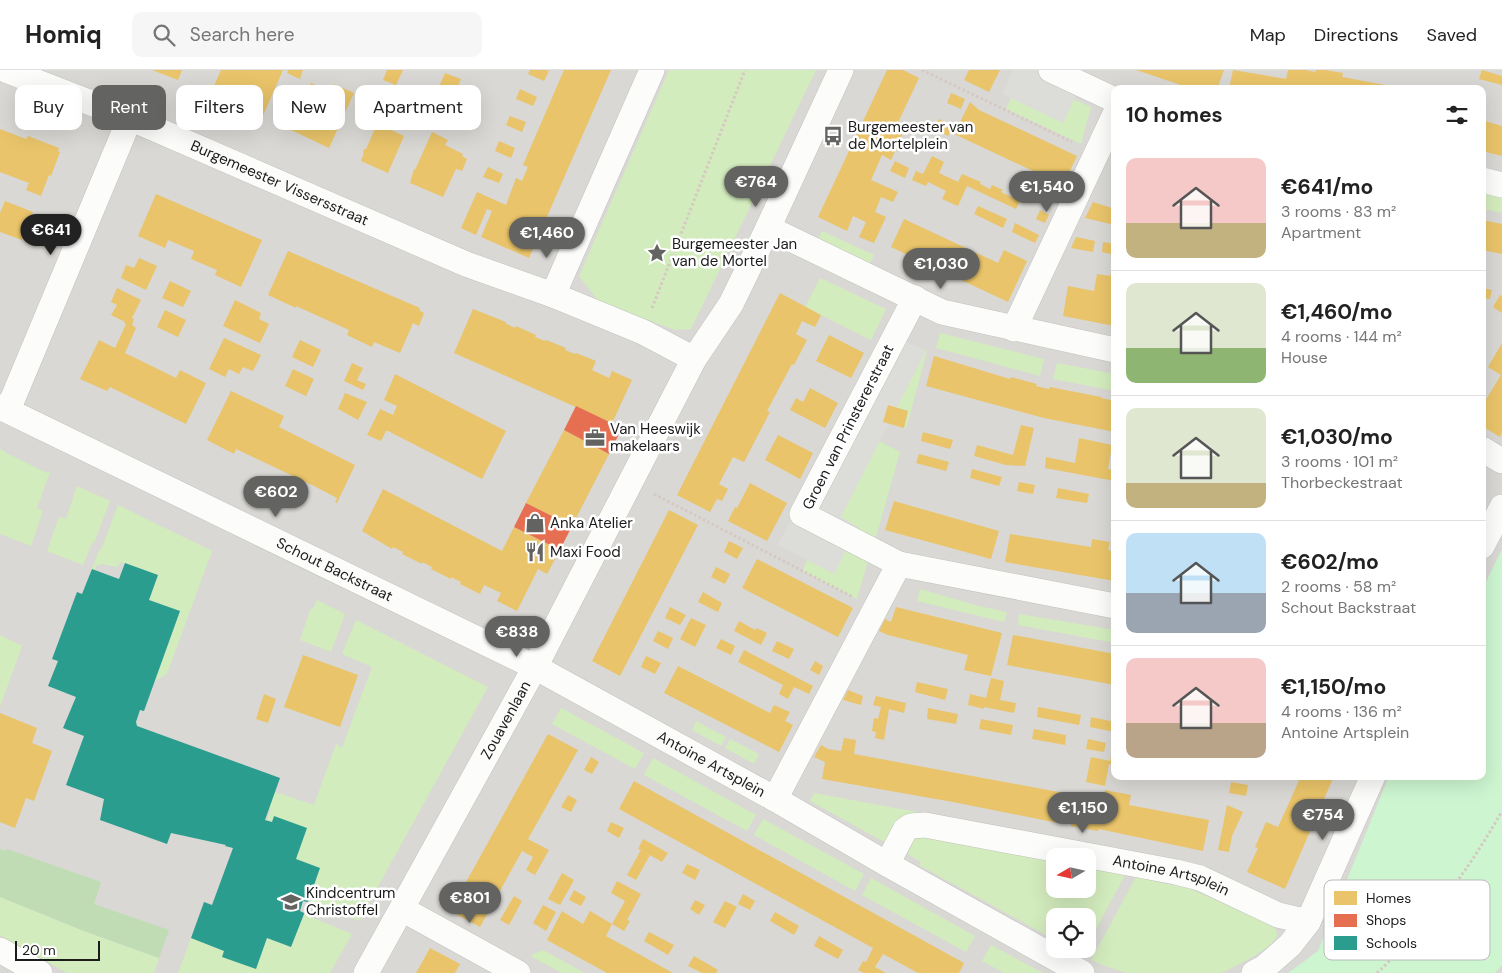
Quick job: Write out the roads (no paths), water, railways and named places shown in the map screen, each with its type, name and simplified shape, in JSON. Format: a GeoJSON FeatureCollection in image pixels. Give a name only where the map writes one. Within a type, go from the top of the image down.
{"type":"FeatureCollection","features":[{"type":"Feature","properties":{"kind":"street","name":"Burgemeester Vissersstraat"},"geometry":{"type":"LineString","coordinates":[[6,70],[92,103]]}},
{"type":"Feature","properties":{"kind":"street"},"geometry":{"type":"LineString","coordinates":[[652,70],[553,295],[643,332],[694,359],[731,304],[841,70]]}},
{"type":"Feature","properties":{"kind":"street"},"geometry":{"type":"LineString","coordinates":[[1051,70],[1111,98]]}},
{"type":"Feature","properties":{"kind":"street"},"geometry":{"type":"LineString","coordinates":[[1014,329],[1111,122]]}},
{"type":"Feature","properties":{"kind":"street"},"geometry":{"type":"LineString","coordinates":[[4,408],[125,130]]}},
{"type":"Feature","properties":{"kind":"street","name":"Burgemeester Vissersstraat"},"geometry":{"type":"LineString","coordinates":[[158,130],[466,264],[553,295]]}},
{"type":"Feature","properties":{"kind":"street"},"geometry":{"type":"LineString","coordinates":[[1486,181],[1502,185]]}},
{"type":"Feature","properties":{"kind":"street"},"geometry":{"type":"LineString","coordinates":[[768,228],[942,312],[1111,349]]}},
{"type":"Feature","properties":{"kind":"street","name":"Groen van Prinstererstraat"},"geometry":{"type":"LineString","coordinates":[[915,298],[802,514],[899,564],[1111,605]]}},
{"type":"Feature","properties":{"kind":"street","name":"Zouavenlaan"},"geometry":{"type":"LineString","coordinates":[[366,973],[535,666],[694,359]]}},
{"type":"Feature","properties":{"kind":"street","name":"Schout Backstraat"},"geometry":{"type":"LineString","coordinates":[[4,408],[535,666]]}},
{"type":"Feature","properties":{"kind":"street"},"geometry":{"type":"LineString","coordinates":[[1486,451],[1502,461]]}},
{"type":"Feature","properties":{"kind":"street"},"geometry":{"type":"LineString","coordinates":[[1486,538],[1502,507]]}},
{"type":"Feature","properties":{"kind":"street"},"geometry":{"type":"LineString","coordinates":[[775,799],[899,564]]}},
{"type":"Feature","properties":{"kind":"street","name":"Antoine Artsplein"},"geometry":{"type":"LineString","coordinates":[[535,666],[1082,973]]}},
{"type":"Feature","properties":{"kind":"street"},"geometry":{"type":"LineString","coordinates":[[1327,880],[1371,780]]}},
{"type":"Feature","properties":{"kind":"street","name":"Antoine Artsplein"},"geometry":{"type":"LineString","coordinates":[[887,864],[906,830],[911,826],[925,825],[1200,878],[1278,915],[1308,922]]}},
{"type":"Feature","properties":{"kind":"street"},"geometry":{"type":"LineString","coordinates":[[1254,973],[1265,967],[1290,945],[1308,922],[1324,886]]}},
{"type":"Feature","properties":{"kind":"street"},"geometry":{"type":"LineString","coordinates":[[402,909],[518,973]]}},
{"type":"Feature","properties":{"kind":"street"},"geometry":{"type":"LineString","coordinates":[[0,950],[40,973]]}},
{"type":"Feature","properties":{"kind":"place","name":"Burgemeester van de Mortelplein"},"geometry":{"type":"Point","coordinates":[833,136]}},
{"type":"Feature","properties":{"kind":"place","name":"Burgemeester Jan van de Mortel"},"geometry":{"type":"Point","coordinates":[657,253]}},
{"type":"Feature","properties":{"kind":"place","name":"Van Heeswijk makelaars"},"geometry":{"type":"Point","coordinates":[595,438]}},
{"type":"Feature","properties":{"kind":"place","name":"Anka Atelier"},"geometry":{"type":"Point","coordinates":[535,523]}},
{"type":"Feature","properties":{"kind":"place","name":"Maxi Food"},"geometry":{"type":"Point","coordinates":[535,552]}},
{"type":"Feature","properties":{"kind":"place","name":"Kindcentrum Christoffel"},"geometry":{"type":"Point","coordinates":[291,902]}}]}
